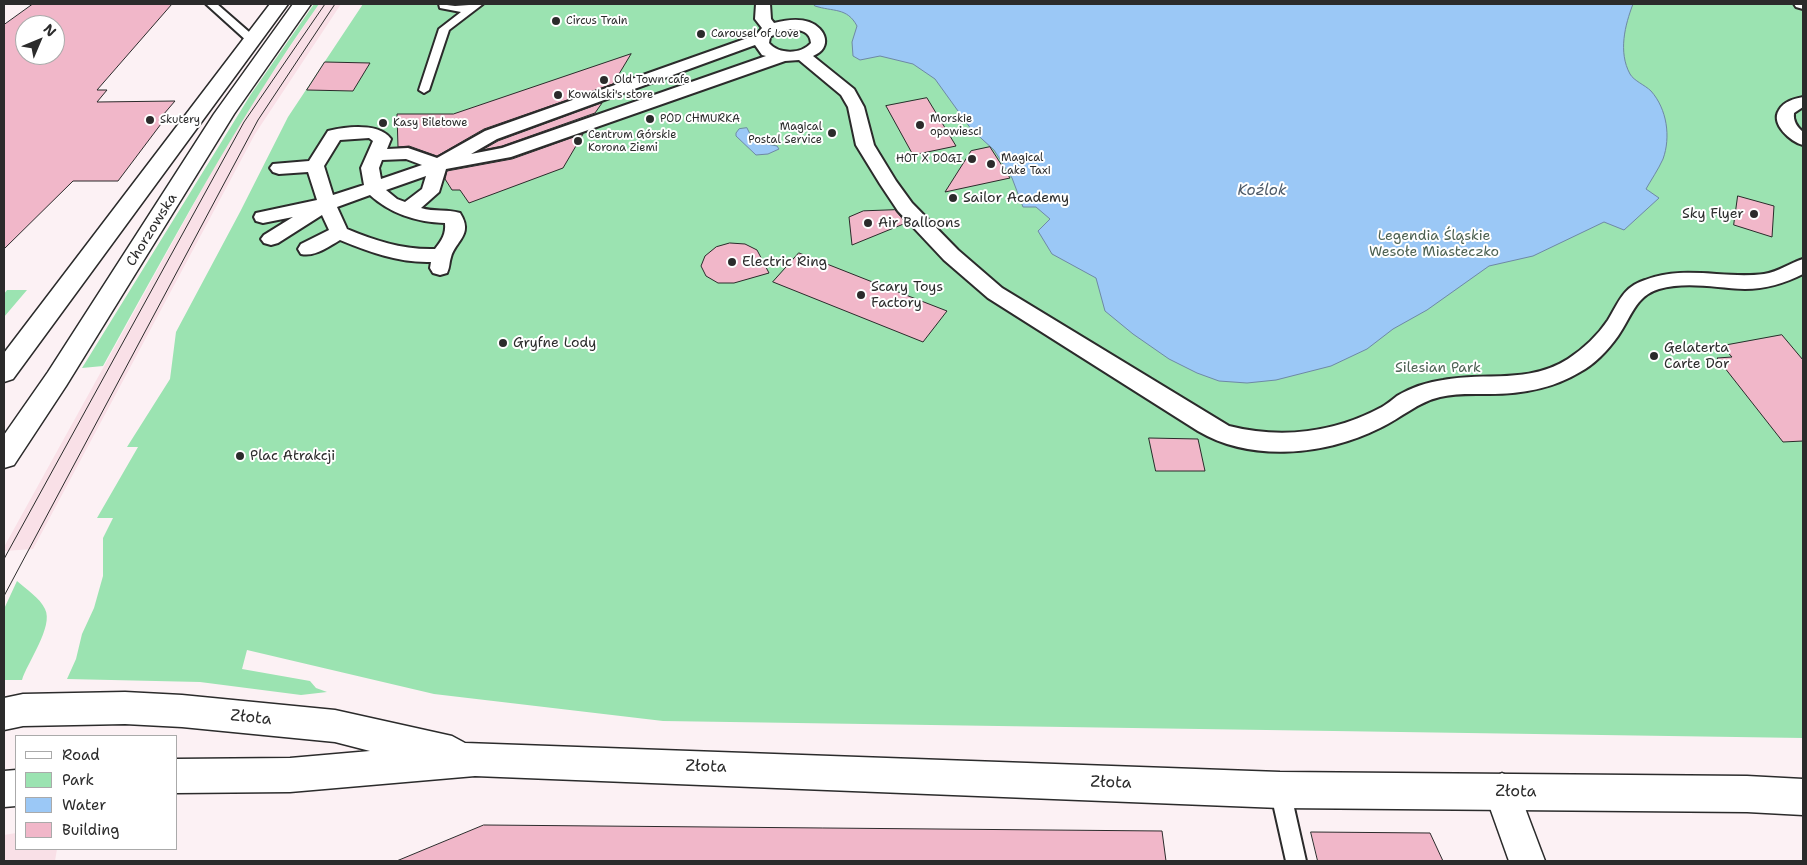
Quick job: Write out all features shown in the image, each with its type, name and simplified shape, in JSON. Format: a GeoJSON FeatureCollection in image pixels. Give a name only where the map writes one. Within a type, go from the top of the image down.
{"type":"FeatureCollection","features":[{"type":"Feature","properties":{"kind":"street"},"geometry":{"type":"LineString","coordinates":[[4,372],[279,4]]}},
{"type":"Feature","properties":{"kind":"street","name":"Chorzowska"},"geometry":{"type":"LineString","coordinates":[[4,457],[62,372],[224,114],[302,4]]}},
{"type":"Feature","properties":{"kind":"street"},"geometry":{"type":"LineString","coordinates":[[763,4],[766,34],[763,48],[768,52],[783,56]]}},
{"type":"Feature","properties":{"kind":"street"},"geometry":{"type":"LineString","coordinates":[[262,217],[327,204],[438,165],[505,153],[783,56],[803,55],[818,46],[820,41],[819,35],[815,31],[799,25],[780,26],[766,34],[491,135],[438,165],[430,192],[407,209]]}},
{"type":"Feature","properties":{"kind":"street"},"geometry":{"type":"LineString","coordinates":[[803,55],[848,92],[856,107],[866,145],[889,184],[905,207],[951,255],[995,293],[1194,418],[1226,435],[1282,442],[1310,440],[1357,428],[1388,414],[1407,401],[1444,387],[1528,384],[1548,379],[1587,357],[1618,322],[1624,305],[1638,291],[1657,283],[1689,279],[1746,283],[1774,280],[1803,266]]}},
{"type":"Feature","properties":{"kind":"street"},"geometry":{"type":"LineString","coordinates":[[1803,102],[1792,105],[1786,111],[1784,119],[1789,128],[1803,140]]}},
{"type":"Feature","properties":{"kind":"street"},"geometry":{"type":"LineString","coordinates":[[372,133],[382,139],[375,155],[370,168],[373,188],[390,203],[426,216],[453,218],[455,229],[452,240],[441,262],[416,257],[381,258],[339,232],[327,204],[315,166],[334,135],[372,133]]}},
{"type":"Feature","properties":{"kind":"street"},"geometry":{"type":"LineString","coordinates":[[375,155],[408,153],[438,165]]}},
{"type":"Feature","properties":{"kind":"street"},"geometry":{"type":"LineString","coordinates":[[279,168],[315,166]]}},
{"type":"Feature","properties":{"kind":"street"},"geometry":{"type":"LineString","coordinates":[[271,239],[327,204]]}},
{"type":"Feature","properties":{"kind":"street"},"geometry":{"type":"LineString","coordinates":[[308,249],[339,232]]}},
{"type":"Feature","properties":{"kind":"street","name":"Złota"},"geometry":{"type":"LineString","coordinates":[[10,710],[125,708],[182,711],[335,726],[475,759]]}},
{"type":"Feature","properties":{"kind":"street","name":"Złota"},"geometry":{"type":"LineString","coordinates":[[178,776],[290,775],[475,759],[1280,790],[1747,794],[1803,797]]}},
{"type":"Feature","properties":{"kind":"street","name":"Złota"},"geometry":{"type":"LineString","coordinates":[[1747,794],[1803,786]]}},
{"type":"Feature","properties":{"kind":"street"},"geometry":{"type":"LineString","coordinates":[[1502,792],[1526,861]]}},
{"type":"Feature","properties":{"kind":"lane"},"geometry":{"type":"LineString","coordinates":[[211,4],[252,40]]}},
{"type":"Feature","properties":{"kind":"lane"},"geometry":{"type":"LineString","coordinates":[[444,4],[444,6],[455,9],[474,6]]}},
{"type":"Feature","properties":{"kind":"lane"},"geometry":{"type":"LineString","coordinates":[[424,90],[444,29],[474,6]]}},
{"type":"Feature","properties":{"kind":"lane"},"geometry":{"type":"LineString","coordinates":[[1280,790],[1296,861]]}},
{"type":"Feature","properties":{"kind":"shaded area"},"geometry":{"type":"Polygon","coordinates":[[[319,4],[341,4],[255,134],[33,549],[4,551],[4,547],[232,135],[319,4]]]}},
{"type":"Feature","properties":{"kind":"shaded area"},"geometry":{"type":"Polygon","coordinates":[[[15,833],[15,850],[57,850],[55,861],[4,861],[4,835],[15,833]]]}},
{"type":"Feature","properties":{"kind":"green space"},"geometry":{"type":"Polygon","coordinates":[[[314,4],[319,4],[260,92],[233,137],[103,366],[82,368],[251,94],[314,4]]]}},
{"type":"Feature","properties":{"kind":"green space","name":"Silesian Park"},"geometry":{"type":"Polygon","coordinates":[[[363,4],[1803,4],[1803,738],[663,721],[434,694],[247,650],[242,669],[310,681],[316,688],[327,692],[301,695],[200,682],[67,679],[76,659],[82,634],[94,608],[103,576],[103,538],[113,518],[97,518],[138,447],[127,447],[170,379],[176,332],[288,117],[363,4]]]}},
{"type":"Feature","properties":{"kind":"green space"},"geometry":{"type":"Polygon","coordinates":[[[7,290],[27,290],[4,317],[4,294],[7,290]]]}},
{"type":"Feature","properties":{"kind":"green space"},"geometry":{"type":"Polygon","coordinates":[[[17,581],[43,605],[47,616],[46,625],[22,680],[4,680],[4,609],[17,581]]]}},
{"type":"Feature","properties":{"kind":"water","name":"Koźlok"},"geometry":{"type":"Polygon","coordinates":[[[814,4],[1633,4],[1627,21],[1624,39],[1626,66],[1630,74],[1651,91],[1656,98],[1661,106],[1666,124],[1667,142],[1663,159],[1646,189],[1659,198],[1624,230],[1604,222],[1533,256],[1489,266],[1427,310],[1393,329],[1367,349],[1331,366],[1276,380],[1247,383],[1219,381],[1197,373],[1169,359],[1133,334],[1105,311],[1096,278],[1052,254],[1038,231],[1050,219],[1036,207],[1023,207],[1012,178],[994,150],[971,129],[935,79],[913,64],[880,56],[860,60],[853,56],[852,42],[857,26],[853,20],[844,13],[815,6],[814,4]]]}},
{"type":"Feature","properties":{"kind":"water"},"geometry":{"type":"Polygon","coordinates":[[[747,128],[752,138],[757,142],[777,146],[779,149],[768,154],[756,155],[736,136],[739,129],[747,128]]]}},
{"type":"Feature","properties":{"kind":"building"},"geometry":{"type":"Polygon","coordinates":[[[33,4],[172,4],[97,90],[107,90],[97,102],[175,101],[163,115],[167,116],[118,181],[73,181],[4,249],[4,25],[15,17],[15,65],[65,65],[65,15],[18,15],[33,4]]]}},
{"type":"Feature","properties":{"kind":"building"},"geometry":{"type":"Polygon","coordinates":[[[631,54],[613,84],[484,129],[437,156],[409,146],[398,147],[397,114],[453,114],[631,54]]]}},
{"type":"Feature","properties":{"kind":"building"},"geometry":{"type":"Polygon","coordinates":[[[325,62],[370,63],[353,91],[307,90],[325,62]]]}},
{"type":"Feature","properties":{"kind":"building"},"geometry":{"type":"Polygon","coordinates":[[[927,98],[956,146],[913,155],[886,106],[927,98]]]}},
{"type":"Feature","properties":{"kind":"building"},"geometry":{"type":"Polygon","coordinates":[[[602,103],[595,113],[502,146],[482,150],[498,141],[602,103]]]}},
{"type":"Feature","properties":{"kind":"building"},"geometry":{"type":"Polygon","coordinates":[[[583,134],[563,168],[469,203],[460,190],[452,190],[445,179],[447,171],[512,159],[583,134]]]}},
{"type":"Feature","properties":{"kind":"building"},"geometry":{"type":"Polygon","coordinates":[[[990,147],[1010,178],[945,192],[971,151],[990,147]]]}},
{"type":"Feature","properties":{"kind":"building"},"geometry":{"type":"Polygon","coordinates":[[[1738,196],[1774,206],[1772,237],[1734,225],[1738,196]]]}},
{"type":"Feature","properties":{"kind":"building"},"geometry":{"type":"Polygon","coordinates":[[[895,210],[906,223],[852,245],[849,217],[863,211],[895,210]]]}},
{"type":"Feature","properties":{"kind":"building"},"geometry":{"type":"Polygon","coordinates":[[[730,243],[745,244],[757,250],[769,273],[734,283],[718,283],[706,276],[701,266],[705,256],[716,247],[730,243]]]}},
{"type":"Feature","properties":{"kind":"building"},"geometry":{"type":"Polygon","coordinates":[[[799,253],[947,311],[923,342],[773,282],[799,253]]]}},
{"type":"Feature","properties":{"kind":"building"},"geometry":{"type":"Polygon","coordinates":[[[1782,335],[1803,360],[1803,441],[1783,442],[1717,358],[1732,357],[1722,346],[1782,335]]]}},
{"type":"Feature","properties":{"kind":"building"},"geometry":{"type":"Polygon","coordinates":[[[1149,438],[1198,439],[1205,471],[1156,471],[1149,438]]]}},
{"type":"Feature","properties":{"kind":"building"},"geometry":{"type":"Polygon","coordinates":[[[484,825],[1162,831],[1166,861],[397,861],[484,825]]]}},
{"type":"Feature","properties":{"kind":"building"},"geometry":{"type":"Polygon","coordinates":[[[1311,832],[1430,833],[1443,861],[1318,861],[1311,832]]]}},
{"type":"Feature","properties":{"kind":"tram line"},"geometry":{"type":"LineString","coordinates":[[4,559],[244,122],[325,4]]}},
{"type":"Feature","properties":{"kind":"tram line"},"geometry":{"type":"LineString","coordinates":[[4,596],[258,120],[335,4]]}},
{"type":"Feature","properties":{"kind":"place","name":"Circus Train"},"geometry":{"type":"Point","coordinates":[556,21]}},
{"type":"Feature","properties":{"kind":"place","name":"Carousel of Love"},"geometry":{"type":"Point","coordinates":[701,34]}},
{"type":"Feature","properties":{"kind":"place","name":"Old Town cafe"},"geometry":{"type":"Point","coordinates":[604,80]}},
{"type":"Feature","properties":{"kind":"place","name":"Kowalski's store"},"geometry":{"type":"Point","coordinates":[558,95]}},
{"type":"Feature","properties":{"kind":"place","name":"POD CHMURKA"},"geometry":{"type":"Point","coordinates":[650,119]}},
{"type":"Feature","properties":{"kind":"place","name":"Skutery"},"geometry":{"type":"Point","coordinates":[150,120]}},
{"type":"Feature","properties":{"kind":"place","name":"Kasy Biletowe"},"geometry":{"type":"Point","coordinates":[383,123]}},
{"type":"Feature","properties":{"kind":"place","name":"Morskie opowiesci"},"geometry":{"type":"Point","coordinates":[920,125]}},
{"type":"Feature","properties":{"kind":"place","name":"Magical Postal Service"},"geometry":{"type":"Point","coordinates":[832,133]}},
{"type":"Feature","properties":{"kind":"place","name":"Centrum Górskie Korona Ziemi"},"geometry":{"type":"Point","coordinates":[578,141]}},
{"type":"Feature","properties":{"kind":"place","name":"HOT X DOGI"},"geometry":{"type":"Point","coordinates":[972,159]}},
{"type":"Feature","properties":{"kind":"place","name":"Magical Lake Taxi"},"geometry":{"type":"Point","coordinates":[991,164]}},
{"type":"Feature","properties":{"kind":"place","name":"Sailor Academy"},"geometry":{"type":"Point","coordinates":[953,198]}},
{"type":"Feature","properties":{"kind":"place","name":"Sky Flyer"},"geometry":{"type":"Point","coordinates":[1754,214]}},
{"type":"Feature","properties":{"kind":"place","name":"Air Balloons"},"geometry":{"type":"Point","coordinates":[868,223]}},
{"type":"Feature","properties":{"kind":"place","name":"Electric Ring"},"geometry":{"type":"Point","coordinates":[732,262]}},
{"type":"Feature","properties":{"kind":"place","name":"Scary Toys Factory"},"geometry":{"type":"Point","coordinates":[861,295]}},
{"type":"Feature","properties":{"kind":"place","name":"Gryfne Lody"},"geometry":{"type":"Point","coordinates":[503,343]}},
{"type":"Feature","properties":{"kind":"place","name":"Gelaterta Carte Dor"},"geometry":{"type":"Point","coordinates":[1654,356]}},
{"type":"Feature","properties":{"kind":"place","name":"Plac Atrakcji"},"geometry":{"type":"Point","coordinates":[240,456]}},
{"type":"Feature","properties":{"kind":"park label","name":"Legendia Śląskie Wesołe Miasteczko"},"geometry":{"type":"Point","coordinates":[1434,244]}}]}
